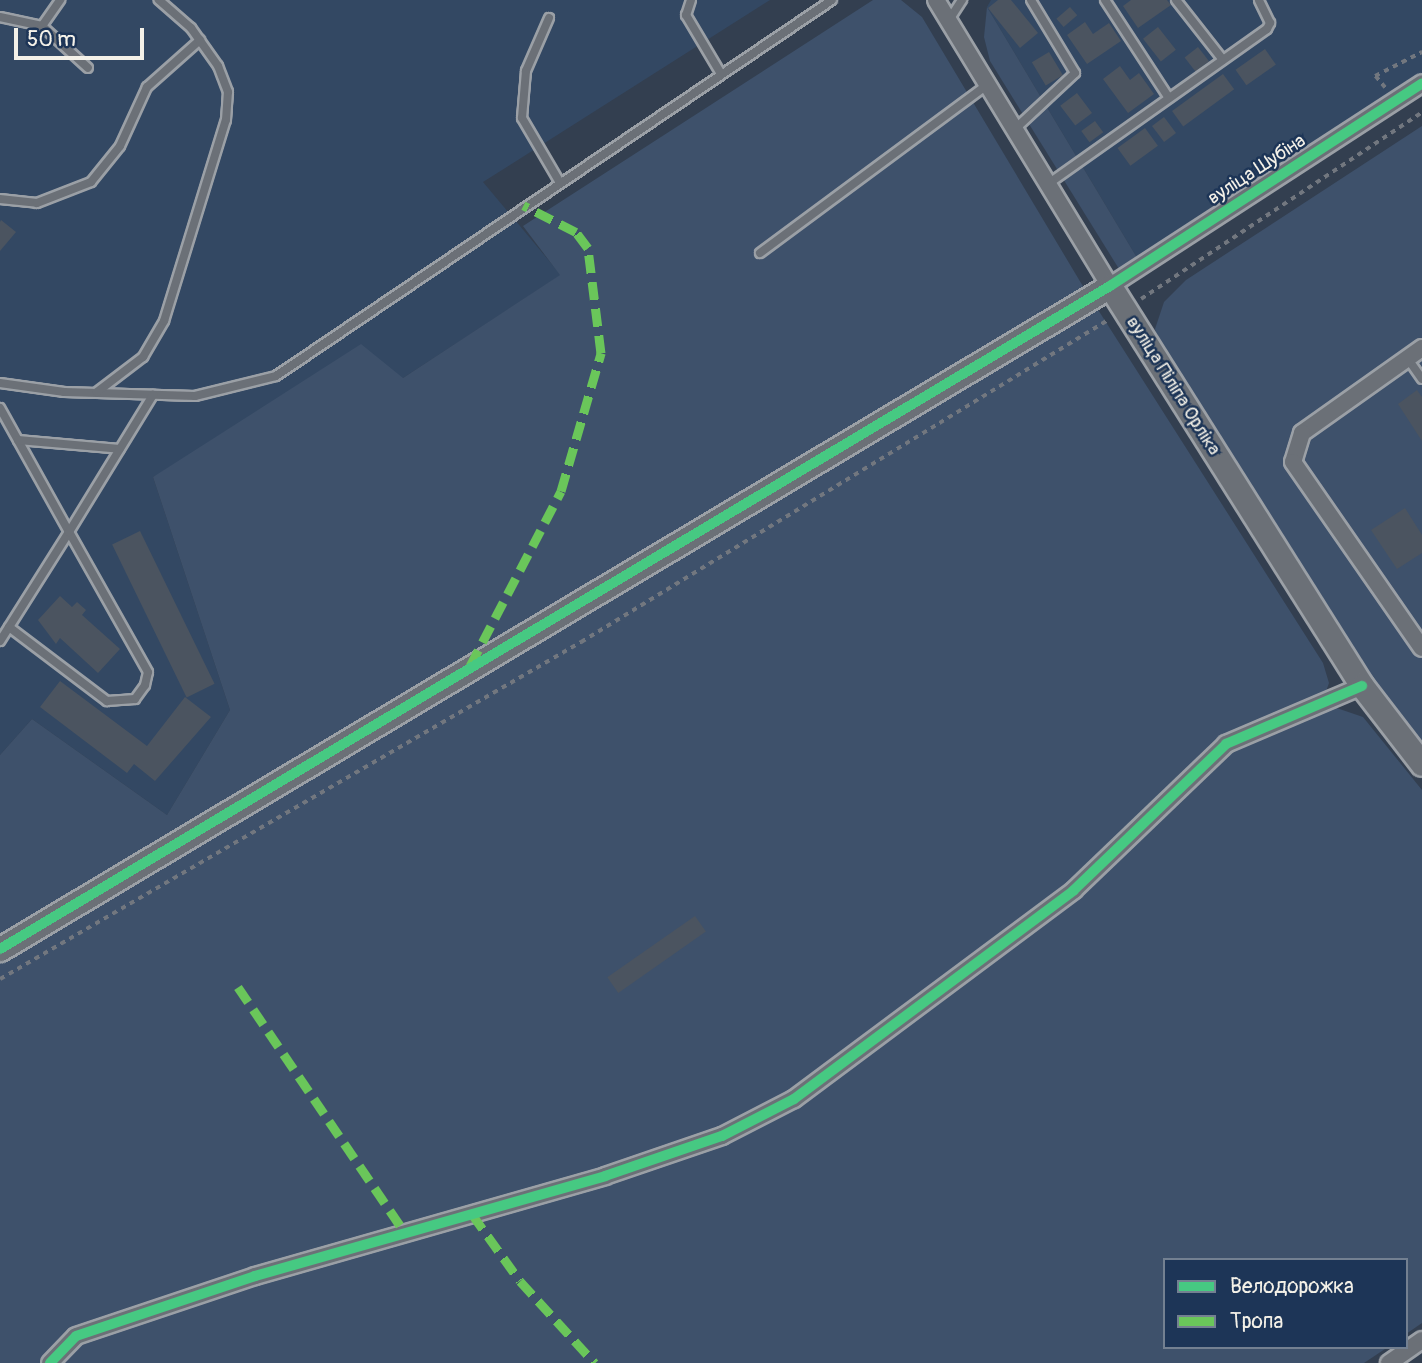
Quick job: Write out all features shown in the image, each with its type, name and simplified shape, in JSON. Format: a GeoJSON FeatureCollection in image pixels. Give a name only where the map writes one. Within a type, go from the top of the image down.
{"type":"FeatureCollection","features":[{"type":"Feature","properties":{"kind":"street","name":"вуліца Піліпа Орліка"},"geometry":{"type":"LineString","coordinates":[[936,0],[1110,286],[1362,686],[1422,764]]}},
{"type":"Feature","properties":{"kind":"street","name":"вуліца Шубіна"},"geometry":{"type":"LineString","coordinates":[[1110,286],[1422,83]]}},
{"type":"Feature","properties":{"kind":"street"},"geometry":{"type":"LineString","coordinates":[[0,949],[1110,286]]}},
{"type":"Feature","properties":{"kind":"street"},"geometry":{"type":"LineString","coordinates":[[1422,348],[1302,433],[1293,462],[1422,648]]}},
{"type":"Feature","properties":{"kind":"street"},"geometry":{"type":"LineString","coordinates":[[50,1363],[76,1336],[255,1276],[608,1175],[722,1136],[794,1099],[1074,890],[1226,744],[1362,686]]}},
{"type":"Feature","properties":{"kind":"street"},"geometry":{"type":"LineString","coordinates":[[1400,1360],[1422,1340]]}},
{"type":"Feature","properties":{"kind":"lane"},"geometry":{"type":"LineString","coordinates":[[42,26],[60,0]]}},
{"type":"Feature","properties":{"kind":"lane"},"geometry":{"type":"LineString","coordinates":[[95,393],[143,357],[164,321],[217,154],[228,92],[200,40],[159,0]]}},
{"type":"Feature","properties":{"kind":"lane"},"geometry":{"type":"LineString","coordinates":[[691,0],[686,15],[721,74]]}},
{"type":"Feature","properties":{"kind":"lane"},"geometry":{"type":"LineString","coordinates":[[0,383],[95,393],[195,396],[276,376],[559,181],[832,0]]}},
{"type":"Feature","properties":{"kind":"lane"},"geometry":{"type":"LineString","coordinates":[[949,20],[962,0]]}},
{"type":"Feature","properties":{"kind":"lane"},"geometry":{"type":"LineString","coordinates":[[1015,129],[1075,74],[1031,0]]}},
{"type":"Feature","properties":{"kind":"lane"},"geometry":{"type":"LineString","coordinates":[[1105,0],[1170,98]]}},
{"type":"Feature","properties":{"kind":"lane"},"geometry":{"type":"LineString","coordinates":[[1176,0],[1223,60]]}},
{"type":"Feature","properties":{"kind":"lane"},"geometry":{"type":"LineString","coordinates":[[1048,184],[1267,29],[1259,0]]}},
{"type":"Feature","properties":{"kind":"lane"},"geometry":{"type":"LineString","coordinates":[[0,17],[42,26],[88,68]]}},
{"type":"Feature","properties":{"kind":"lane"},"geometry":{"type":"LineString","coordinates":[[550,18],[526,71],[522,118],[559,181]]}},
{"type":"Feature","properties":{"kind":"lane"},"geometry":{"type":"LineString","coordinates":[[0,199],[37,203],[91,181],[120,146],[147,87],[200,40]]}},
{"type":"Feature","properties":{"kind":"lane"},"geometry":{"type":"LineString","coordinates":[[760,253],[988,84]]}},
{"type":"Feature","properties":{"kind":"lane"},"geometry":{"type":"LineString","coordinates":[[1408,359],[1422,379]]}},
{"type":"Feature","properties":{"kind":"lane"},"geometry":{"type":"LineString","coordinates":[[0,640],[153,395]]}},
{"type":"Feature","properties":{"kind":"lane"},"geometry":{"type":"LineString","coordinates":[[0,408],[148,672],[145,685],[135,699],[107,702],[9,627]]}},
{"type":"Feature","properties":{"kind":"lane"},"geometry":{"type":"LineString","coordinates":[[18,440],[120,449]]}},
{"type":"Feature","properties":{"kind":"path"},"geometry":{"type":"LineString","coordinates":[[1395,101],[1375,76],[1422,52]]}},
{"type":"Feature","properties":{"kind":"path"},"geometry":{"type":"LineString","coordinates":[[0,979],[582,642],[1125,310],[1422,112]]}},
{"type":"Feature","properties":{"kind":"shaded area"},"geometry":{"type":"Polygon","coordinates":[[[0,0],[770,0],[483,182],[561,275],[403,378],[153,477],[230,710],[167,815],[32,719],[0,755],[0,0]]]}},
{"type":"Feature","properties":{"kind":"shaded area"},"geometry":{"type":"Polygon","coordinates":[[[873,0],[901,0],[922,17],[1081,283],[1323,663],[1329,683],[1322,703],[1363,717],[1422,790],[1422,1323],[1408,1333],[1408,1258],[1163,1258],[1163,1349],[1385,1349],[1364,1363],[0,1363],[0,755],[32,719],[167,815],[230,710],[153,477],[361,344],[403,378],[560,275],[523,226],[873,0]]]}},
{"type":"Feature","properties":{"kind":"shaded area"},"geometry":{"type":"Polygon","coordinates":[[[991,0],[1422,0],[1422,83],[1142,266],[987,7],[991,0]]]}},
{"type":"Feature","properties":{"kind":"shaded area"},"geometry":{"type":"Polygon","coordinates":[[[987,7],[1142,266],[1124,277],[990,61],[984,37],[987,7]]]}},
{"type":"Feature","properties":{"kind":"shaded area"},"geometry":{"type":"Polygon","coordinates":[[[1422,126],[1422,743],[1372,680],[1260,509],[1159,346],[1155,329],[1164,302],[1186,280],[1422,126]]]}},
{"type":"Feature","properties":{"kind":"building"},"geometry":{"type":"Polygon","coordinates":[[[998,0],[1011,0],[1038,33],[1020,48],[988,8],[998,0]]]}},
{"type":"Feature","properties":{"kind":"building"},"geometry":{"type":"Polygon","coordinates":[[[1131,0],[1167,0],[1171,5],[1138,28],[1123,6],[1131,0]]]}},
{"type":"Feature","properties":{"kind":"building"},"geometry":{"type":"Polygon","coordinates":[[[1070,7],[1077,15],[1064,27],[1056,19],[1070,7]]]}},
{"type":"Feature","properties":{"kind":"building"},"geometry":{"type":"Polygon","coordinates":[[[1085,22],[1093,34],[1109,23],[1121,41],[1087,64],[1067,35],[1085,22]]]}},
{"type":"Feature","properties":{"kind":"building"},"geometry":{"type":"Polygon","coordinates":[[[1158,27],[1176,50],[1161,62],[1143,39],[1158,27]]]}},
{"type":"Feature","properties":{"kind":"building"},"geometry":{"type":"Polygon","coordinates":[[[1198,47],[1209,61],[1196,72],[1185,57],[1198,47]]]}},
{"type":"Feature","properties":{"kind":"building"},"geometry":{"type":"Polygon","coordinates":[[[1265,49],[1276,65],[1246,85],[1236,70],[1265,49]]]}},
{"type":"Feature","properties":{"kind":"building"},"geometry":{"type":"Polygon","coordinates":[[[1049,52],[1063,75],[1046,85],[1032,62],[1049,52]]]}},
{"type":"Feature","properties":{"kind":"building"},"geometry":{"type":"Polygon","coordinates":[[[1120,66],[1130,80],[1139,73],[1154,94],[1128,113],[1103,79],[1120,66]]]}},
{"type":"Feature","properties":{"kind":"building"},"geometry":{"type":"Polygon","coordinates":[[[1223,74],[1234,89],[1183,126],[1172,111],[1223,74]]]}},
{"type":"Feature","properties":{"kind":"building"},"geometry":{"type":"Polygon","coordinates":[[[1077,93],[1092,113],[1075,126],[1060,106],[1077,93]]]}},
{"type":"Feature","properties":{"kind":"building"},"geometry":{"type":"Polygon","coordinates":[[[1164,117],[1176,133],[1164,142],[1152,126],[1164,117]]]}},
{"type":"Feature","properties":{"kind":"building"},"geometry":{"type":"Polygon","coordinates":[[[1095,121],[1103,132],[1089,142],[1081,131],[1095,121]]]}},
{"type":"Feature","properties":{"kind":"building"},"geometry":{"type":"Polygon","coordinates":[[[1145,128],[1158,146],[1130,166],[1117,148],[1145,128]]]}},
{"type":"Feature","properties":{"kind":"building"},"geometry":{"type":"Polygon","coordinates":[[[1,220],[16,232],[0,251],[0,222],[1,220]]]}},
{"type":"Feature","properties":{"kind":"building"},"geometry":{"type":"Polygon","coordinates":[[[1417,390],[1422,397],[1422,441],[1398,404],[1417,390]]]}},
{"type":"Feature","properties":{"kind":"building"},"geometry":{"type":"Polygon","coordinates":[[[1405,508],[1422,535],[1422,553],[1397,569],[1371,530],[1405,508]]]}},
{"type":"Feature","properties":{"kind":"building"},"geometry":{"type":"Polygon","coordinates":[[[140,531],[215,684],[187,697],[112,545],[140,531]]]}},
{"type":"Feature","properties":{"kind":"building"},"geometry":{"type":"Polygon","coordinates":[[[60,596],[72,607],[77,602],[86,610],[82,615],[120,649],[98,673],[60,638],[56,644],[38,620],[60,596]]]}},
{"type":"Feature","properties":{"kind":"building"},"geometry":{"type":"Polygon","coordinates":[[[60,681],[147,746],[185,697],[211,717],[155,781],[134,764],[127,773],[40,707],[60,681]]]}},
{"type":"Feature","properties":{"kind":"building"},"geometry":{"type":"Polygon","coordinates":[[[695,916],[706,932],[618,993],[607,977],[695,916]]]}},
{"type":"Feature","properties":{"kind":"marked path"},"geometry":{"type":"LineString","coordinates":[[470,666],[561,491],[601,353],[588,248],[576,232],[523,205]]}},
{"type":"Feature","properties":{"kind":"marked path"},"geometry":{"type":"LineString","coordinates":[[238,987],[401,1227]]}},
{"type":"Feature","properties":{"kind":"marked path"},"geometry":{"type":"LineString","coordinates":[[472,1214],[520,1281],[595,1363]]}},
{"type":"Feature","properties":{"kind":"cycle path"},"geometry":{"type":"LineString","coordinates":[[0,949],[1110,286],[1422,83]]}},
{"type":"Feature","properties":{"kind":"cycle path"},"geometry":{"type":"LineString","coordinates":[[50,1363],[76,1336],[255,1276],[605,1176],[722,1136],[794,1099],[1074,890],[1226,744],[1362,686]]}}]}
